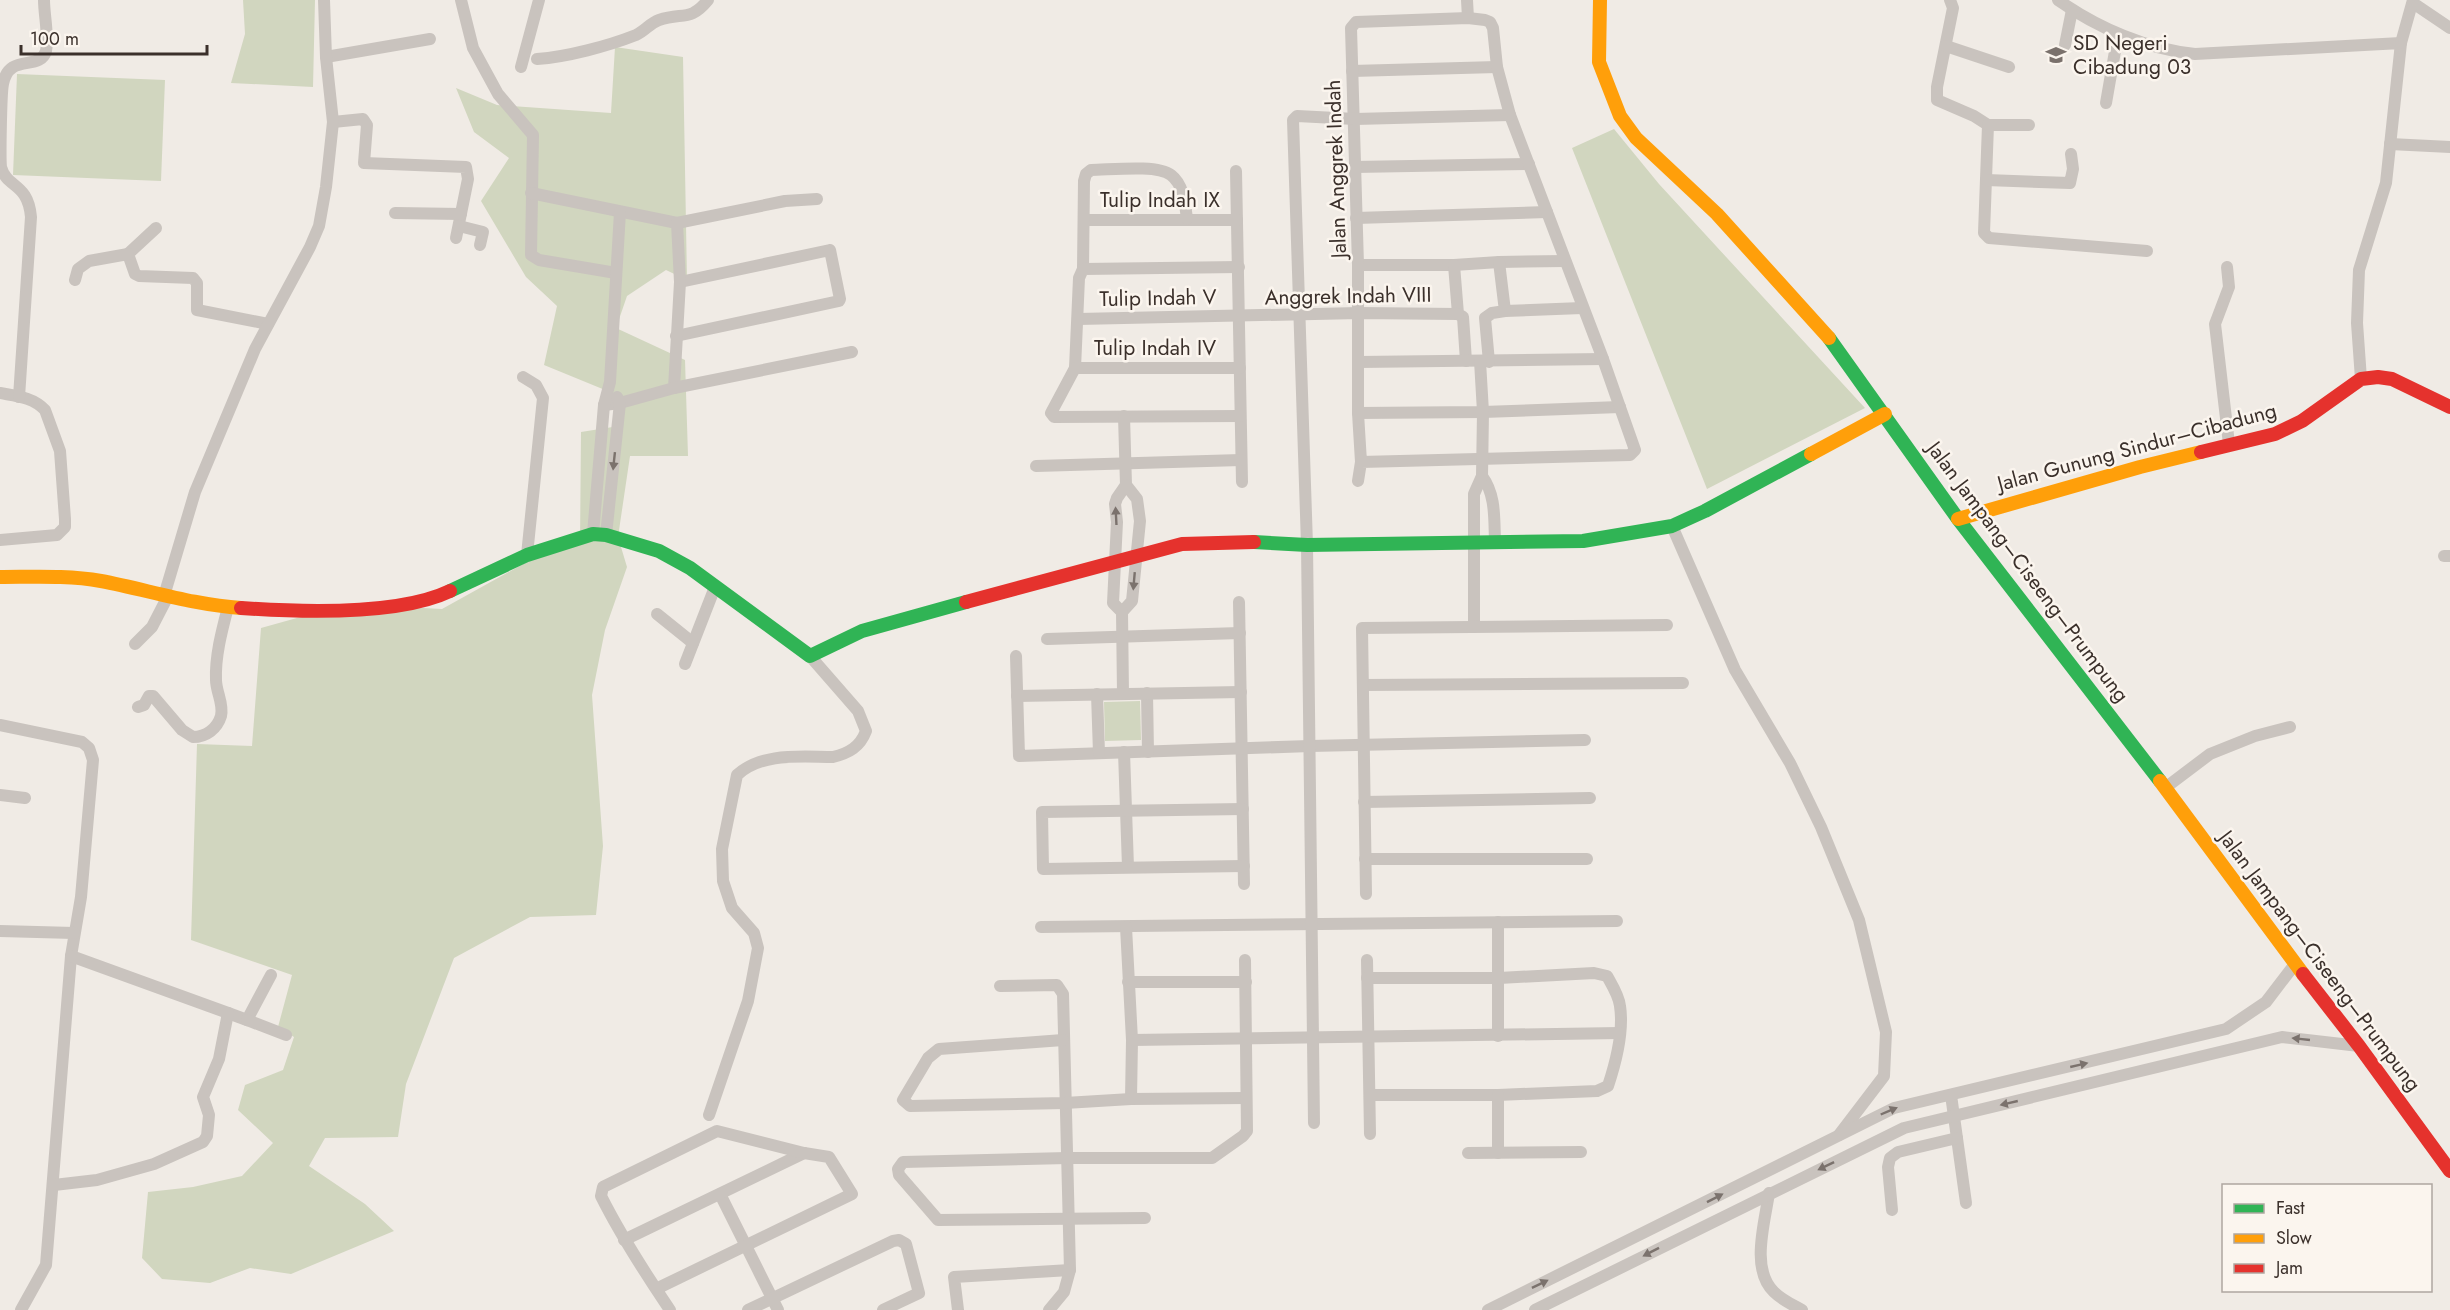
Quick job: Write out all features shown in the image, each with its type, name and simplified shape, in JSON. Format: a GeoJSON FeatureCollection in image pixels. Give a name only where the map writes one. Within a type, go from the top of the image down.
{"type":"FeatureCollection","features":[{"type":"Feature","properties":{"kind":"street"},"geometry":{"type":"LineString","coordinates":[[19,397],[31,217],[30,202],[22,189],[8,179],[1,167],[2,87],[6,72],[12,66],[37,61],[42,58],[46,50],[44,0]]}},
{"type":"Feature","properties":{"kind":"street"},"geometry":{"type":"LineString","coordinates":[[135,644],[152,627],[166,596],[195,492],[268,324],[319,226],[333,122],[326,57],[324,0]]}},
{"type":"Feature","properties":{"kind":"street"},"geometry":{"type":"LineString","coordinates":[[461,0],[473,48],[498,94],[532,135],[531,255],[539,260],[616,273]]}},
{"type":"Feature","properties":{"kind":"street"},"geometry":{"type":"LineString","coordinates":[[521,67],[539,0]]}},
{"type":"Feature","properties":{"kind":"street"},"geometry":{"type":"LineString","coordinates":[[537,59],[633,36],[660,20],[691,15],[702,10],[708,0]]}},
{"type":"Feature","properties":{"kind":"street"},"geometry":{"type":"LineString","coordinates":[[1361,462],[1630,455],[1635,450],[1635,444],[1510,115],[1497,67],[1492,24],[1485,20],[1468,18],[1467,0]]}},
{"type":"Feature","properties":{"kind":"street","name":"Jalan Jampang–Ciseeng–Prumpung"},"geometry":{"type":"LineString","coordinates":[[1600,0],[1599,62],[1620,116],[1636,138],[1716,214],[1828,338],[1885,414],[1958,519],[2165,788],[2448,1166]]}},
{"type":"Feature","properties":{"kind":"street"},"geometry":{"type":"LineString","coordinates":[[1950,0],[1953,8],[1937,87],[1937,100],[1969,113],[1988,125],[2029,125]]}},
{"type":"Feature","properties":{"kind":"street"},"geometry":{"type":"LineString","coordinates":[[2058,0],[2072,10],[2118,33],[2159,48],[2194,54],[2401,43]]}},
{"type":"Feature","properties":{"kind":"street"},"geometry":{"type":"LineString","coordinates":[[2450,28],[2413,1],[2401,43],[2386,183],[2359,270],[2357,323],[2361,379],[2378,377],[2391,379],[2450,407]]}},
{"type":"Feature","properties":{"kind":"street"},"geometry":{"type":"LineString","coordinates":[[2065,45],[2072,10]]}},
{"type":"Feature","properties":{"kind":"street","name":"Jalan Anggrek Indah"},"geometry":{"type":"LineString","coordinates":[[1358,481],[1361,462],[1358,413],[1359,313],[1352,71],[1353,24],[1361,21],[1468,18]]}},
{"type":"Feature","properties":{"kind":"street"},"geometry":{"type":"LineString","coordinates":[[2106,104],[2118,33]]}},
{"type":"Feature","properties":{"kind":"street"},"geometry":{"type":"LineString","coordinates":[[326,57],[430,39]]}},
{"type":"Feature","properties":{"kind":"street"},"geometry":{"type":"LineString","coordinates":[[1946,46],[2008,67]]}},
{"type":"Feature","properties":{"kind":"street"},"geometry":{"type":"LineString","coordinates":[[1352,71],[1497,67]]}},
{"type":"Feature","properties":{"kind":"street"},"geometry":{"type":"LineString","coordinates":[[1314,1123],[1307,545],[1293,120],[1297,116],[1355,119],[1510,115]]}},
{"type":"Feature","properties":{"kind":"street"},"geometry":{"type":"LineString","coordinates":[[333,122],[363,119],[367,125],[364,164],[466,167],[468,179],[459,226]]}},
{"type":"Feature","properties":{"kind":"street"},"geometry":{"type":"LineString","coordinates":[[1988,125],[1984,233],[1989,238],[2147,251]]}},
{"type":"Feature","properties":{"kind":"street"},"geometry":{"type":"LineString","coordinates":[[2390,144],[2450,147]]}},
{"type":"Feature","properties":{"kind":"street"},"geometry":{"type":"LineString","coordinates":[[1986,180],[2070,183],[2073,169],[2071,154]]}},
{"type":"Feature","properties":{"kind":"street"},"geometry":{"type":"LineString","coordinates":[[1354,167],[1529,164]]}},
{"type":"Feature","properties":{"kind":"street"},"geometry":{"type":"LineString","coordinates":[[1187,219],[1183,194],[1171,175],[1155,170],[1091,170],[1086,174],[1083,269],[1079,278],[1074,370],[1051,410],[1052,416],[1240,416]]}},
{"type":"Feature","properties":{"kind":"street"},"geometry":{"type":"LineString","coordinates":[[1236,171],[1242,482]]}},
{"type":"Feature","properties":{"kind":"street"},"geometry":{"type":"LineString","coordinates":[[531,194],[677,223],[785,201],[817,199]]}},
{"type":"Feature","properties":{"kind":"street"},"geometry":{"type":"LineString","coordinates":[[600,535],[604,405],[609,382],[620,212]]}},
{"type":"Feature","properties":{"kind":"street"},"geometry":{"type":"LineString","coordinates":[[1356,218],[1547,212]]}},
{"type":"Feature","properties":{"kind":"street"},"geometry":{"type":"LineString","coordinates":[[395,213],[483,232],[480,244]]}},
{"type":"Feature","properties":{"kind":"street","name":"Tulip Indah IX"},"geometry":{"type":"LineString","coordinates":[[1084,220],[1238,220]]}},
{"type":"Feature","properties":{"kind":"street"},"geometry":{"type":"LineString","coordinates":[[674,388],[680,282],[677,223]]}},
{"type":"Feature","properties":{"kind":"street"},"geometry":{"type":"LineString","coordinates":[[75,280],[78,269],[89,261],[128,254],[156,228]]}},
{"type":"Feature","properties":{"kind":"street"},"geometry":{"type":"LineString","coordinates":[[676,336],[836,302],[840,298],[830,250],[680,282]]}},
{"type":"Feature","properties":{"kind":"street"},"geometry":{"type":"LineString","coordinates":[[128,254],[135,274],[139,276],[196,280],[197,309],[268,324]]}},
{"type":"Feature","properties":{"kind":"street"},"geometry":{"type":"LineString","coordinates":[[1358,265],[1454,265],[1565,261]]}},
{"type":"Feature","properties":{"kind":"street"},"geometry":{"type":"LineString","coordinates":[[1499,262],[1505,311]]}},
{"type":"Feature","properties":{"kind":"street"},"geometry":{"type":"LineString","coordinates":[[1454,265],[1458,314],[1463,317],[1466,361]]}},
{"type":"Feature","properties":{"kind":"street"},"geometry":{"type":"LineString","coordinates":[[1083,269],[1239,267]]}},
{"type":"Feature","properties":{"kind":"street"},"geometry":{"type":"LineString","coordinates":[[2227,267],[2229,287],[2216,324],[2229,444]]}},
{"type":"Feature","properties":{"kind":"street"},"geometry":{"type":"LineString","coordinates":[[1474,627],[1474,494],[1482,476],[1485,318],[1492,313],[1505,311],[1582,308]]}},
{"type":"Feature","properties":{"kind":"street","name":"Anggrek Indah VIII"},"geometry":{"type":"LineString","coordinates":[[1238,317],[1359,313],[1458,314]]}},
{"type":"Feature","properties":{"kind":"street","name":"Tulip Indah V"},"geometry":{"type":"LineString","coordinates":[[1078,319],[1238,317]]}},
{"type":"Feature","properties":{"kind":"street"},"geometry":{"type":"LineString","coordinates":[[604,405],[620,403],[674,388],[852,352]]}},
{"type":"Feature","properties":{"kind":"street"},"geometry":{"type":"LineString","coordinates":[[1359,362],[1603,359]]}},
{"type":"Feature","properties":{"kind":"street","name":"Tulip Indah IV"},"geometry":{"type":"LineString","coordinates":[[1074,370],[1240,368]]}},
{"type":"Feature","properties":{"kind":"street"},"geometry":{"type":"LineString","coordinates":[[523,377],[536,385],[543,399],[527,555]]}},
{"type":"Feature","properties":{"kind":"street","name":"Jalan Gunung Sindur–Cibadung"},"geometry":{"type":"LineString","coordinates":[[1958,519],[2229,444],[2275,434],[2302,422],[2361,379]]}},
{"type":"Feature","properties":{"kind":"street"},"geometry":{"type":"LineString","coordinates":[[600,535],[620,403],[609,382]]}},
{"type":"Feature","properties":{"kind":"street"},"geometry":{"type":"LineString","coordinates":[[0,393],[40,405],[48,417],[60,451],[65,526],[57,535],[0,540]]}},
{"type":"Feature","properties":{"kind":"street"},"geometry":{"type":"LineString","coordinates":[[1358,413],[1483,412],[1620,407]]}},
{"type":"Feature","properties":{"kind":"street"},"geometry":{"type":"LineString","coordinates":[[810,656],[862,631],[1182,544],[1233,541],[1307,545],[1582,541],[1678,523],[1705,511],[1885,414]]}},
{"type":"Feature","properties":{"kind":"street"},"geometry":{"type":"LineString","coordinates":[[1122,612],[1113,603],[1115,504],[1126,485],[1124,416]]}},
{"type":"Feature","properties":{"kind":"street"},"geometry":{"type":"LineString","coordinates":[[1036,466],[1241,460]]}},
{"type":"Feature","properties":{"kind":"street"},"geometry":{"type":"LineString","coordinates":[[1482,476],[1488,484],[1493,501],[1495,541]]}},
{"type":"Feature","properties":{"kind":"street"},"geometry":{"type":"LineString","coordinates":[[1123,694],[1122,612],[1132,601],[1139,507],[1137,499],[1126,485]]}},
{"type":"Feature","properties":{"kind":"street"},"geometry":{"type":"LineString","coordinates":[[1678,523],[1735,670],[1790,763],[1821,827],[1859,920],[1886,1032],[1886,1066],[1884,1076],[1839,1135]]}},
{"type":"Feature","properties":{"kind":"street"},"geometry":{"type":"LineString","coordinates":[[0,578],[73,578],[100,581],[228,607],[291,611],[414,604],[438,597],[527,555],[600,535],[659,551],[690,568],[810,656],[858,711],[866,731],[862,742],[843,754],[833,757],[766,759],[753,764],[737,775],[722,849],[723,881],[732,908],[754,933],[758,948],[748,1001],[708,1115]]}},
{"type":"Feature","properties":{"kind":"street"},"geometry":{"type":"LineString","coordinates":[[685,664],[714,587]]}},
{"type":"Feature","properties":{"kind":"street"},"geometry":{"type":"LineString","coordinates":[[1239,602],[1244,884]]}},
{"type":"Feature","properties":{"kind":"street"},"geometry":{"type":"LineString","coordinates":[[138,707],[144,705],[149,696],[153,696],[182,730],[193,737],[203,736],[215,727],[221,713],[216,681],[217,662],[228,607]]}},
{"type":"Feature","properties":{"kind":"street"},"geometry":{"type":"LineString","coordinates":[[657,614],[693,643]]}},
{"type":"Feature","properties":{"kind":"street"},"geometry":{"type":"LineString","coordinates":[[1366,894],[1362,628],[1667,625]]}},
{"type":"Feature","properties":{"kind":"street"},"geometry":{"type":"LineString","coordinates":[[1047,639],[1240,633]]}},
{"type":"Feature","properties":{"kind":"street"},"geometry":{"type":"LineString","coordinates":[[1016,656],[1019,756],[1585,740]]}},
{"type":"Feature","properties":{"kind":"street"},"geometry":{"type":"LineString","coordinates":[[1363,685],[1683,682]]}},
{"type":"Feature","properties":{"kind":"street"},"geometry":{"type":"LineString","coordinates":[[1017,696],[1241,692]]}},
{"type":"Feature","properties":{"kind":"street"},"geometry":{"type":"LineString","coordinates":[[1147,693],[1148,752]]}},
{"type":"Feature","properties":{"kind":"street"},"geometry":{"type":"LineString","coordinates":[[1097,694],[1099,753]]}},
{"type":"Feature","properties":{"kind":"street"},"geometry":{"type":"LineString","coordinates":[[0,725],[82,742],[89,748],[93,760],[81,897],[71,956],[46,1265],[21,1310]]}},
{"type":"Feature","properties":{"kind":"street"},"geometry":{"type":"LineString","coordinates":[[2165,788],[2210,754],[2255,735],[2290,727]]}},
{"type":"Feature","properties":{"kind":"street"},"geometry":{"type":"LineString","coordinates":[[1124,752],[1128,867]]}},
{"type":"Feature","properties":{"kind":"street"},"geometry":{"type":"LineString","coordinates":[[0,795],[25,798]]}},
{"type":"Feature","properties":{"kind":"street"},"geometry":{"type":"LineString","coordinates":[[1364,802],[1590,798]]}},
{"type":"Feature","properties":{"kind":"street"},"geometry":{"type":"LineString","coordinates":[[1243,809],[1042,812],[1043,869],[1244,866]]}},
{"type":"Feature","properties":{"kind":"street"},"geometry":{"type":"LineString","coordinates":[[1365,859],[1587,859]]}},
{"type":"Feature","properties":{"kind":"street"},"geometry":{"type":"LineString","coordinates":[[1041,927],[1617,921]]}},
{"type":"Feature","properties":{"kind":"street"},"geometry":{"type":"LineString","coordinates":[[1498,922],[1498,1036]]}},
{"type":"Feature","properties":{"kind":"street"},"geometry":{"type":"LineString","coordinates":[[1126,927],[1132,1040],[1131,1099]]}},
{"type":"Feature","properties":{"kind":"street"},"geometry":{"type":"LineString","coordinates":[[0,931],[74,933]]}},
{"type":"Feature","properties":{"kind":"street"},"geometry":{"type":"LineString","coordinates":[[71,956],[286,1035]]}},
{"type":"Feature","properties":{"kind":"street"},"geometry":{"type":"LineString","coordinates":[[1145,1218],[938,1220],[898,1172],[903,1162],[1067,1158],[1212,1158],[1246,1134],[1245,960]]}},
{"type":"Feature","properties":{"kind":"street"},"geometry":{"type":"LineString","coordinates":[[1367,960],[1370,1134]]}},
{"type":"Feature","properties":{"kind":"street"},"geometry":{"type":"LineString","coordinates":[[1488,1310],[1894,1108],[2226,1029],[2266,1002],[2295,963]]}},
{"type":"Feature","properties":{"kind":"street"},"geometry":{"type":"LineString","coordinates":[[1367,978],[1499,978],[1594,974],[1607,976],[1620,1006],[1620,1034],[1608,1086],[1597,1091],[1498,1095],[1370,1095]]}},
{"type":"Feature","properties":{"kind":"street"},"geometry":{"type":"LineString","coordinates":[[247,1020],[271,975]]}},
{"type":"Feature","properties":{"kind":"street"},"geometry":{"type":"LineString","coordinates":[[1128,982],[1246,982]]}},
{"type":"Feature","properties":{"kind":"street"},"geometry":{"type":"LineString","coordinates":[[1000,986],[1057,985],[1063,994],[1070,1270],[1064,1292],[1049,1310]]}},
{"type":"Feature","properties":{"kind":"street"},"geometry":{"type":"LineString","coordinates":[[54,1185],[97,1180],[154,1164],[203,1142],[207,1136],[209,1115],[203,1097],[219,1059],[228,1012]]}},
{"type":"Feature","properties":{"kind":"street"},"geometry":{"type":"LineString","coordinates":[[1132,1040],[1620,1034]]}},
{"type":"Feature","properties":{"kind":"street"},"geometry":{"type":"LineString","coordinates":[[1535,1310],[1904,1128],[2282,1037],[2359,1046]]}},
{"type":"Feature","properties":{"kind":"street"},"geometry":{"type":"LineString","coordinates":[[1063,1040],[939,1049],[928,1058],[903,1100],[910,1106],[1245,1098]]}},
{"type":"Feature","properties":{"kind":"street"},"geometry":{"type":"LineString","coordinates":[[2185,1040],[2190,1060]]}},
{"type":"Feature","properties":{"kind":"street"},"geometry":{"type":"LineString","coordinates":[[1498,1095],[1498,1153]]}},
{"type":"Feature","properties":{"kind":"street"},"geometry":{"type":"LineString","coordinates":[[1951,1095],[1966,1203]]}},
{"type":"Feature","properties":{"kind":"street"},"geometry":{"type":"LineString","coordinates":[[656,1290],[852,1194],[829,1157],[717,1131],[603,1187],[601,1196],[624,1240],[656,1290],[670,1310]]}},
{"type":"Feature","properties":{"kind":"street"},"geometry":{"type":"LineString","coordinates":[[1892,1210],[1888,1167],[1890,1158],[1898,1152],[1957,1138]]}},
{"type":"Feature","properties":{"kind":"street"},"geometry":{"type":"LineString","coordinates":[[1467,1153],[1581,1152]]}},
{"type":"Feature","properties":{"kind":"street"},"geometry":{"type":"LineString","coordinates":[[624,1240],[804,1153]]}},
{"type":"Feature","properties":{"kind":"street"},"geometry":{"type":"LineString","coordinates":[[1769,1193],[1762,1270],[1774,1292],[1802,1310]]}},
{"type":"Feature","properties":{"kind":"street"},"geometry":{"type":"LineString","coordinates":[[720,1194],[775,1304]]}},
{"type":"Feature","properties":{"kind":"street"},"geometry":{"type":"LineString","coordinates":[[1688,1211],[1700,1227]]}},
{"type":"Feature","properties":{"kind":"street"},"geometry":{"type":"LineString","coordinates":[[748,1310],[775,1304],[893,1241],[899,1240],[906,1244],[919,1293],[883,1310]]}},
{"type":"Feature","properties":{"kind":"street"},"geometry":{"type":"LineString","coordinates":[[958,1310],[954,1277],[1070,1270]]}},
{"type":"Feature","properties":{"kind":"green space"},"geometry":{"type":"Polygon","coordinates":[[[243,0],[315,0],[313,87],[231,83],[245,34],[243,0]]]}},
{"type":"Feature","properties":{"kind":"green space"},"geometry":{"type":"Polygon","coordinates":[[[615,47],[683,57],[687,280],[666,270],[627,296],[616,328],[685,360],[688,456],[630,456],[618,537],[627,567],[605,630],[592,695],[603,846],[596,915],[530,917],[454,958],[406,1084],[398,1137],[325,1138],[309,1166],[365,1204],[394,1231],[291,1274],[250,1268],[210,1283],[162,1279],[142,1258],[148,1192],[193,1187],[242,1176],[273,1143],[238,1110],[245,1085],[283,1070],[294,1037],[278,1027],[292,975],[191,940],[197,744],[252,746],[261,628],[347,604],[442,609],[543,553],[580,545],[581,432],[619,426],[627,399],[544,365],[557,306],[526,277],[481,201],[509,158],[474,132],[456,88],[497,105],[611,113],[615,47]]]}},
{"type":"Feature","properties":{"kind":"green space"},"geometry":{"type":"Polygon","coordinates":[[[17,74],[165,80],[161,181],[13,175],[17,74]]]}},
{"type":"Feature","properties":{"kind":"green space"},"geometry":{"type":"Polygon","coordinates":[[[1614,129],[1659,184],[1865,408],[1707,489],[1572,148],[1614,129]]]}},
{"type":"Feature","properties":{"kind":"green space"},"geometry":{"type":"Polygon","coordinates":[[[1140,701],[1141,740],[1105,741],[1104,702],[1140,701]]]}},
{"type":"Feature","properties":{"kind":"traffic: fast"},"geometry":{"type":"LineString","coordinates":[[1829,338],[1958,519],[2160,781]]}},
{"type":"Feature","properties":{"kind":"traffic: fast"},"geometry":{"type":"LineString","coordinates":[[1254,542],[1307,545],[1583,541],[1672,526],[1705,511],[1811,454]]}},
{"type":"Feature","properties":{"kind":"traffic: fast"},"geometry":{"type":"LineString","coordinates":[[450,591],[527,555],[593,534],[606,535],[659,551],[690,568],[810,656],[862,631],[966,602]]}},
{"type":"Feature","properties":{"kind":"traffic: slow"},"geometry":{"type":"LineString","coordinates":[[1600,0],[1599,62],[1620,116],[1636,138],[1717,214],[1829,338]]}},
{"type":"Feature","properties":{"kind":"traffic: slow"},"geometry":{"type":"LineString","coordinates":[[1811,454],[1885,414]]}},
{"type":"Feature","properties":{"kind":"traffic: slow"},"geometry":{"type":"LineString","coordinates":[[1958,519],[2201,452]]}},
{"type":"Feature","properties":{"kind":"traffic: slow"},"geometry":{"type":"LineString","coordinates":[[0,577],[89,579],[188,601],[241,608]]}},
{"type":"Feature","properties":{"kind":"traffic: slow"},"geometry":{"type":"LineString","coordinates":[[2160,781],[2303,974]]}},
{"type":"Feature","properties":{"kind":"traffic: jam"},"geometry":{"type":"LineString","coordinates":[[2201,452],[2275,434],[2302,421],[2361,379],[2378,377],[2392,379],[2450,407]]}},
{"type":"Feature","properties":{"kind":"traffic: jam"},"geometry":{"type":"LineString","coordinates":[[966,602],[1182,544],[1254,542]]}},
{"type":"Feature","properties":{"kind":"traffic: jam"},"geometry":{"type":"LineString","coordinates":[[241,608],[291,611],[376,608],[404,605],[450,591]]}},
{"type":"Feature","properties":{"kind":"traffic: jam"},"geometry":{"type":"LineString","coordinates":[[2303,974],[2359,1046],[2450,1171]]}},
{"type":"Feature","properties":{"kind":"place","name":"SD Negeri Cibadung 03"},"geometry":{"type":"Point","coordinates":[2056,55]}}]}
